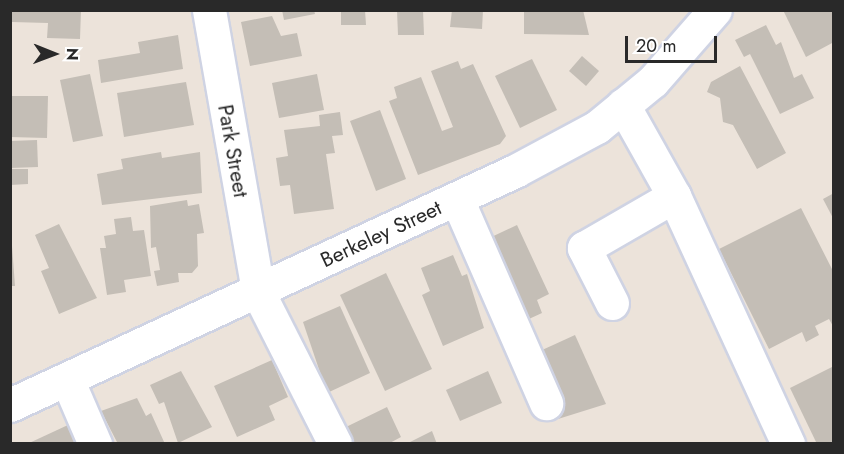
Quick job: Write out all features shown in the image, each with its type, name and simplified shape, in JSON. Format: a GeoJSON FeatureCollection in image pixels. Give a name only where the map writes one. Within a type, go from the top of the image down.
{"type":"FeatureCollection","features":[{"type":"Feature","properties":{"kind":"street","name":"Park Street"},"geometry":{"type":"LineString","coordinates":[[209,10],[258,292],[335,444]]}},
{"type":"Feature","properties":{"kind":"street","name":"Berkeley Street"},"geometry":{"type":"LineString","coordinates":[[10,405],[457,199],[597,127],[653,81],[715,10]]}},
{"type":"Feature","properties":{"kind":"street"},"geometry":{"type":"LineString","coordinates":[[623,105],[674,196],[788,444]]}},
{"type":"Feature","properties":{"kind":"street"},"geometry":{"type":"LineString","coordinates":[[612,303],[584,248],[674,196]]}},
{"type":"Feature","properties":{"kind":"street"},"geometry":{"type":"LineString","coordinates":[[457,199],[546,403]]}},
{"type":"Feature","properties":{"kind":"street"},"geometry":{"type":"LineString","coordinates":[[68,379],[95,444]]}},
{"type":"Feature","properties":{"kind":"building"},"geometry":{"type":"Polygon","coordinates":[[[12,10],[81,10],[80,39],[47,38],[48,23],[12,22],[12,10]]]}},
{"type":"Feature","properties":{"kind":"building"},"geometry":{"type":"Polygon","coordinates":[[[282,10],[314,10],[315,14],[284,20],[282,10]]]}},
{"type":"Feature","properties":{"kind":"building"},"geometry":{"type":"Polygon","coordinates":[[[341,10],[365,10],[366,25],[341,25],[341,10]]]}},
{"type":"Feature","properties":{"kind":"building"},"geometry":{"type":"Polygon","coordinates":[[[397,10],[423,10],[424,35],[398,35],[397,10]]]}},
{"type":"Feature","properties":{"kind":"building"},"geometry":{"type":"Polygon","coordinates":[[[452,10],[483,10],[482,29],[450,27],[452,10]]]}},
{"type":"Feature","properties":{"kind":"building"},"geometry":{"type":"Polygon","coordinates":[[[524,10],[583,10],[589,35],[524,34],[524,10]]]}},
{"type":"Feature","properties":{"kind":"building"},"geometry":{"type":"Polygon","coordinates":[[[783,10],[834,10],[834,42],[806,57],[783,10]]]}},
{"type":"Feature","properties":{"kind":"building"},"geometry":{"type":"Polygon","coordinates":[[[272,16],[281,36],[297,33],[302,56],[250,66],[241,22],[272,16]]]}},
{"type":"Feature","properties":{"kind":"building"},"geometry":{"type":"Polygon","coordinates":[[[766,25],[776,45],[781,42],[794,78],[802,74],[814,98],[780,114],[750,54],[744,57],[735,40],[766,25]]]}},
{"type":"Feature","properties":{"kind":"building"},"geometry":{"type":"Polygon","coordinates":[[[178,35],[183,69],[101,83],[98,60],[140,53],[138,42],[178,35]]]}},
{"type":"Feature","properties":{"kind":"building"},"geometry":{"type":"Polygon","coordinates":[[[582,56],[599,71],[586,86],[569,71],[582,56]]]}},
{"type":"Feature","properties":{"kind":"building"},"geometry":{"type":"Polygon","coordinates":[[[532,59],[557,110],[520,128],[495,76],[532,59]]]}},
{"type":"Feature","properties":{"kind":"building"},"geometry":{"type":"Polygon","coordinates":[[[458,61],[461,69],[473,64],[506,136],[500,144],[418,175],[389,101],[397,98],[394,87],[421,77],[442,131],[453,127],[431,71],[458,61]]]}},
{"type":"Feature","properties":{"kind":"building"},"geometry":{"type":"Polygon","coordinates":[[[740,66],[786,153],[757,169],[733,125],[723,122],[720,98],[707,92],[711,82],[740,66]]]}},
{"type":"Feature","properties":{"kind":"building"},"geometry":{"type":"Polygon","coordinates":[[[90,74],[103,136],[73,142],[60,80],[90,74]]]}},
{"type":"Feature","properties":{"kind":"building"},"geometry":{"type":"Polygon","coordinates":[[[317,74],[324,110],[279,118],[272,83],[317,74]]]}},
{"type":"Feature","properties":{"kind":"building"},"geometry":{"type":"Polygon","coordinates":[[[186,82],[194,125],[124,137],[117,93],[186,82]]]}},
{"type":"Feature","properties":{"kind":"building"},"geometry":{"type":"Polygon","coordinates":[[[10,96],[48,96],[47,138],[10,137],[10,96]]]}},
{"type":"Feature","properties":{"kind":"building"},"geometry":{"type":"Polygon","coordinates":[[[380,110],[406,179],[376,191],[350,121],[380,110]]]}},
{"type":"Feature","properties":{"kind":"building"},"geometry":{"type":"Polygon","coordinates":[[[340,112],[343,135],[332,136],[335,153],[326,154],[334,209],[294,214],[290,185],[280,186],[276,158],[288,156],[284,130],[320,126],[319,115],[340,112]]]}},
{"type":"Feature","properties":{"kind":"building"},"geometry":{"type":"Polygon","coordinates":[[[37,140],[38,167],[10,168],[10,141],[37,140]]]}},
{"type":"Feature","properties":{"kind":"building"},"geometry":{"type":"Polygon","coordinates":[[[161,152],[162,158],[200,152],[202,193],[102,205],[97,174],[123,169],[121,159],[161,152]]]}},
{"type":"Feature","properties":{"kind":"building"},"geometry":{"type":"Polygon","coordinates":[[[10,169],[28,169],[28,184],[10,185],[10,169]]]}},
{"type":"Feature","properties":{"kind":"building"},"geometry":{"type":"Polygon","coordinates":[[[834,193],[834,220],[823,199],[834,193]]]}},
{"type":"Feature","properties":{"kind":"building"},"geometry":{"type":"Polygon","coordinates":[[[187,200],[188,206],[199,204],[204,233],[197,234],[198,266],[192,273],[178,273],[179,282],[157,286],[154,271],[160,270],[156,247],[151,248],[150,206],[187,200]]]}},
{"type":"Feature","properties":{"kind":"building"},"geometry":{"type":"Polygon","coordinates":[[[801,208],[834,273],[834,328],[829,319],[815,326],[819,335],[806,342],[802,332],[769,349],[719,249],[801,208]]]}},
{"type":"Feature","properties":{"kind":"building"},"geometry":{"type":"Polygon","coordinates":[[[131,217],[133,231],[144,230],[151,276],[124,280],[126,292],[107,295],[100,248],[106,248],[104,236],[116,234],[114,219],[131,217]]]}},
{"type":"Feature","properties":{"kind":"building"},"geometry":{"type":"Polygon","coordinates":[[[10,219],[15,286],[10,286],[10,219]]]}},
{"type":"Feature","properties":{"kind":"building"},"geometry":{"type":"Polygon","coordinates":[[[59,224],[97,298],[59,314],[41,271],[49,268],[35,235],[59,224]]]}},
{"type":"Feature","properties":{"kind":"building"},"geometry":{"type":"Polygon","coordinates":[[[517,225],[549,294],[537,300],[542,313],[518,324],[485,240],[517,225]]]}},
{"type":"Feature","properties":{"kind":"building"},"geometry":{"type":"Polygon","coordinates":[[[453,255],[462,276],[467,274],[484,328],[443,346],[422,295],[430,291],[421,268],[453,255]]]}},
{"type":"Feature","properties":{"kind":"building"},"geometry":{"type":"Polygon","coordinates":[[[386,273],[432,369],[385,391],[340,295],[386,273]]]}},
{"type":"Feature","properties":{"kind":"building"},"geometry":{"type":"Polygon","coordinates":[[[340,306],[370,373],[327,393],[303,322],[340,306]]]}},
{"type":"Feature","properties":{"kind":"building"},"geometry":{"type":"Polygon","coordinates":[[[575,335],[606,404],[558,419],[529,356],[575,335]]]}},
{"type":"Feature","properties":{"kind":"building"},"geometry":{"type":"Polygon","coordinates":[[[272,360],[288,397],[269,406],[275,420],[237,437],[214,386],[272,360]]]}},
{"type":"Feature","properties":{"kind":"building"},"geometry":{"type":"Polygon","coordinates":[[[834,366],[834,444],[817,444],[790,388],[834,366]]]}},
{"type":"Feature","properties":{"kind":"building"},"geometry":{"type":"Polygon","coordinates":[[[181,371],[212,427],[178,443],[164,402],[159,404],[150,385],[181,371]]]}},
{"type":"Feature","properties":{"kind":"building"},"geometry":{"type":"Polygon","coordinates":[[[488,371],[502,403],[460,421],[446,390],[488,371]]]}},
{"type":"Feature","properties":{"kind":"building"},"geometry":{"type":"Polygon","coordinates":[[[137,398],[146,416],[151,413],[165,444],[118,444],[101,411],[137,398]]]}},
{"type":"Feature","properties":{"kind":"building"},"geometry":{"type":"Polygon","coordinates":[[[387,407],[401,437],[388,444],[346,444],[353,440],[346,427],[387,407]]]}},
{"type":"Feature","properties":{"kind":"building"},"geometry":{"type":"Polygon","coordinates":[[[68,425],[76,444],[27,444],[68,425]]]}},
{"type":"Feature","properties":{"kind":"building"},"geometry":{"type":"Polygon","coordinates":[[[432,431],[437,444],[406,444],[432,431]]]}}]}
